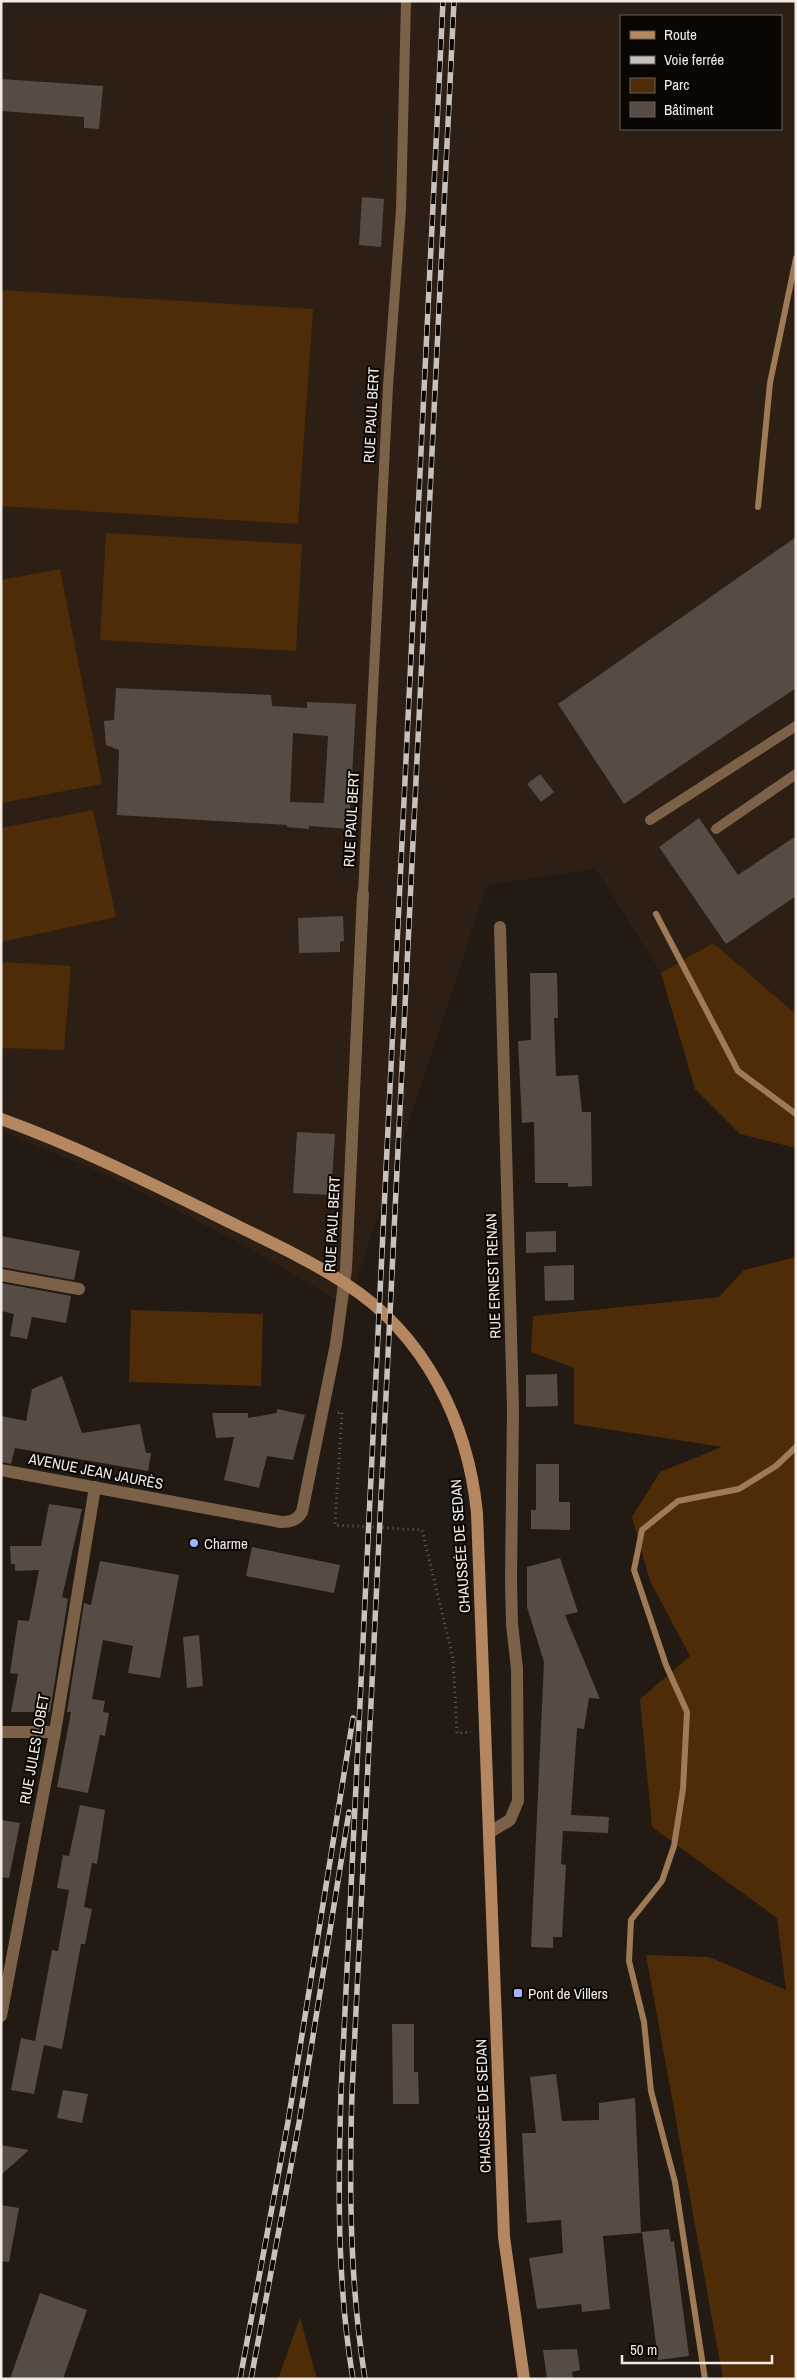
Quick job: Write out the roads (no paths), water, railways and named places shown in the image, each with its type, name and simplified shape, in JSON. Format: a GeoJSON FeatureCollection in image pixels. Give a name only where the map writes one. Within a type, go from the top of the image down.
{"type":"FeatureCollection","features":[{"type":"Feature","properties":{"kind":"main road","name":"CHAUSSÉE DE SEDAN"},"geometry":{"type":"LineString","coordinates":[[1,1119],[110,1163],[309,1262],[348,1285],[393,1323],[426,1364],[450,1408],[468,1453],[475,1490],[490,1832],[504,2237],[524,2379]]}},
{"type":"Feature","properties":{"kind":"street","name":"RUE PAUL BERT"},"geometry":{"type":"LineString","coordinates":[[184,1504],[281,1522],[289,1522],[298,1518],[302,1512],[336,1344],[346,1269],[363,894]]}},
{"type":"Feature","properties":{"kind":"street","name":"RUE ERNEST RENAN"},"geometry":{"type":"LineString","coordinates":[[490,1832],[510,1820],[518,1801],[517,1669],[512,1624],[513,1409],[500,927]]}},
{"type":"Feature","properties":{"kind":"street"},"geometry":{"type":"LineString","coordinates":[[1,1275],[79,1290]]}},
{"type":"Feature","properties":{"kind":"street","name":"AVENUE JEAN JAURÈS"},"geometry":{"type":"LineString","coordinates":[[1,1470],[184,1504]]}},
{"type":"Feature","properties":{"kind":"street","name":"RUE JULES LOBET"},"geometry":{"type":"LineString","coordinates":[[1,2016],[55,1732],[95,1487]]}},
{"type":"Feature","properties":{"kind":"street"},"geometry":{"type":"LineString","coordinates":[[1,1732],[55,1732]]}},
{"type":"Feature","properties":{"kind":"lane","name":"RUE PAUL BERT"},"geometry":{"type":"LineString","coordinates":[[363,894],[388,386],[401,209],[406,1]]}},
{"type":"Feature","properties":{"kind":"lane"},"geometry":{"type":"LineString","coordinates":[[650,820],[796,726]]}},
{"type":"Feature","properties":{"kind":"lane"},"geometry":{"type":"LineString","coordinates":[[716,829],[796,774]]}},
{"type":"Feature","properties":{"kind":"waterway"},"geometry":{"type":"LineString","coordinates":[[758,507],[770,383],[796,258]]}},
{"type":"Feature","properties":{"kind":"waterway"},"geometry":{"type":"LineString","coordinates":[[656,914],[738,1071],[796,1114]]}},
{"type":"Feature","properties":{"kind":"waterway"},"geometry":{"type":"LineString","coordinates":[[705,2379],[675,2182],[651,2091],[644,2022],[629,1961],[631,1920],[662,1881],[674,1846],[683,1789],[687,1712],[666,1665],[634,1570],[642,1530],[678,1501],[739,1489],[776,1466],[796,1447]]}},
{"type":"Feature","properties":{"kind":"railway"},"geometry":{"type":"LineString","coordinates":[[353,2379],[341,2272],[339,2164],[341,2093],[443,1]]}},
{"type":"Feature","properties":{"kind":"railway"},"geometry":{"type":"LineString","coordinates":[[365,2379],[356,2308],[352,2236],[352,2093],[454,1]]}},
{"type":"Feature","properties":{"kind":"railway"},"geometry":{"type":"LineString","coordinates":[[240,2379],[288,2122],[353,1718]]}},
{"type":"Feature","properties":{"kind":"railway"},"geometry":{"type":"LineString","coordinates":[[251,2379],[299,2123],[349,1812]]}},
{"type":"Feature","properties":{"kind":"place","name":"Charme"},"geometry":{"type":"Point","coordinates":[194,1543]}},
{"type":"Feature","properties":{"kind":"place","name":"Pont de Villers"},"geometry":{"type":"Point","coordinates":[518,1993]}}]}
